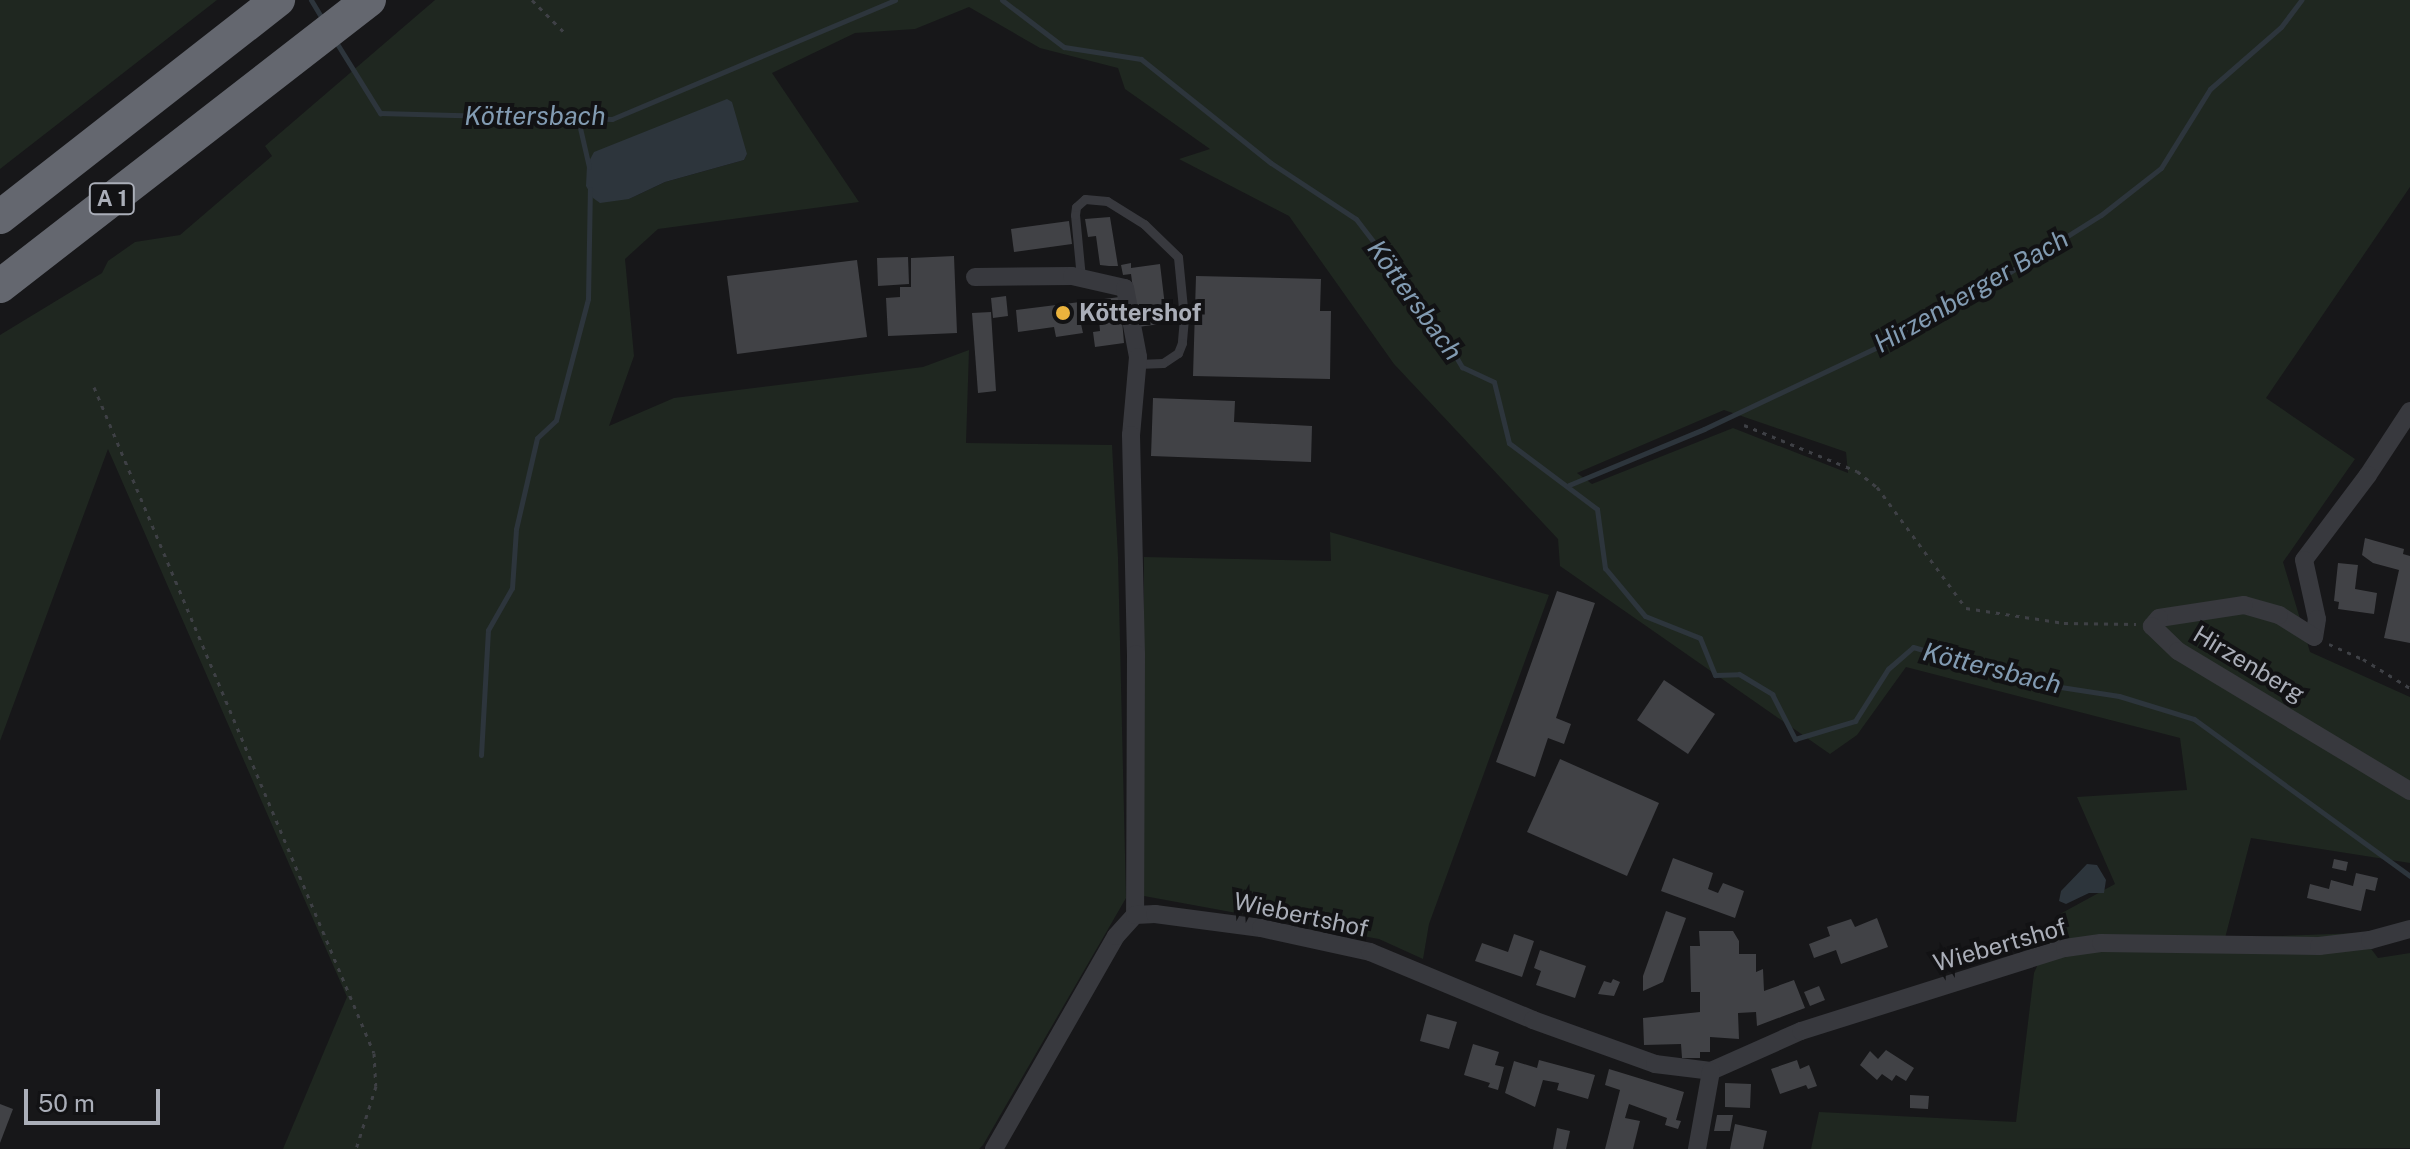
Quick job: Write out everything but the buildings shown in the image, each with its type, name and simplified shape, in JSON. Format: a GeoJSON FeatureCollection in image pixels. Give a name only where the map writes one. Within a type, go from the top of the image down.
{"type":"FeatureCollection","features":[{"type":"Feature","properties":{"kind":"highway","name":"A 1"},"geometry":{"type":"LineString","coordinates":[[0,217],[278,0]]}},
{"type":"Feature","properties":{"kind":"highway","name":"A 1"},"geometry":{"type":"LineString","coordinates":[[0,286],[369,0]]}},
{"type":"Feature","properties":{"kind":"street"},"geometry":{"type":"LineString","coordinates":[[975,277],[1081,278],[1125,288],[1137,364],[1131,435],[1136,654],[1135,915],[1116,936],[994,1149]]}},
{"type":"Feature","properties":{"kind":"street"},"geometry":{"type":"LineString","coordinates":[[2314,637],[2317,619],[2304,560],[2368,475],[2410,411]]}},
{"type":"Feature","properties":{"kind":"street","name":"Hirzenberg"},"geometry":{"type":"LineString","coordinates":[[2314,637],[2279,615],[2244,605],[2159,618],[2152,626],[2178,651],[2410,791]]}},
{"type":"Feature","properties":{"kind":"street","name":"Wiebertshof"},"geometry":{"type":"LineString","coordinates":[[1135,915],[1261,928],[1370,952],[1533,1020],[1655,1064],[1711,1071],[1801,1031],[2065,948],[2101,943],[2319,946],[2370,940],[2410,929]]}},
{"type":"Feature","properties":{"kind":"street"},"geometry":{"type":"LineString","coordinates":[[1697,1149],[1711,1071]]}},
{"type":"Feature","properties":{"kind":"lane"},"geometry":{"type":"LineString","coordinates":[[1081,278],[1075,215],[1076,207],[1085,199],[1107,201],[1144,224],[1178,257],[1184,318],[1182,343],[1178,353],[1163,363],[1137,364]]}},
{"type":"Feature","properties":{"kind":"path"},"geometry":{"type":"LineString","coordinates":[[532,0],[564,32]]}},
{"type":"Feature","properties":{"kind":"path"},"geometry":{"type":"LineString","coordinates":[[94,387],[374,1053],[376,1086],[356,1149]]}},
{"type":"Feature","properties":{"kind":"path"},"geometry":{"type":"LineString","coordinates":[[1744,425],[1857,471],[1877,487],[1966,608],[2064,623],[2152,626]]}},
{"type":"Feature","properties":{"kind":"path"},"geometry":{"type":"LineString","coordinates":[[2314,637],[2363,659],[2410,688]]}},
{"type":"Feature","properties":{"kind":"shaded area"},"geometry":{"type":"Polygon","coordinates":[[[0,0],[217,0],[0,169],[0,0]]]}},
{"type":"Feature","properties":{"kind":"shaded area"},"geometry":{"type":"Polygon","coordinates":[[[435,0],[2410,0],[2410,187],[2266,398],[2355,459],[2283,562],[2310,652],[2410,697],[2410,863],[2251,838],[2225,938],[2359,933],[2378,958],[2410,953],[2410,1148],[1811,1149],[1819,1112],[2016,1122],[2034,973],[2060,914],[2115,884],[2077,797],[2187,790],[2180,738],[1906,667],[1857,735],[1830,754],[1560,566],[1558,539],[1394,364],[1289,216],[1179,159],[1210,149],[1125,89],[1118,68],[1040,48],[969,7],[915,29],[855,33],[772,73],[859,202],[658,229],[625,259],[634,356],[609,426],[674,398],[923,367],[969,350],[966,443],[1112,445],[1118,557],[1126,898],[983,1145],[979,1149],[283,1149],[347,997],[108,449],[0,741],[0,335],[102,273],[108,261],[135,242],[180,235],[272,156],[265,146],[435,0]],[[747,154],[587,165],[629,199],[665,182],[744,160],[747,154]],[[1724,410],[1577,473],[1592,484],[1733,428],[1848,473],[1846,452],[1724,410]]]}},
{"type":"Feature","properties":{"kind":"shaded area"},"geometry":{"type":"Polygon","coordinates":[[[727,99],[732,102],[747,154],[744,160],[665,182],[629,199],[600,203],[593,198],[586,186],[587,165],[594,152],[727,99]]]}},
{"type":"Feature","properties":{"kind":"shaded area"},"geometry":{"type":"Polygon","coordinates":[[[1330,532],[1549,595],[1429,924],[1423,959],[1379,939],[1144,896],[1144,557],[1331,561],[1330,532]]]}},
{"type":"Feature","properties":{"kind":"shaded area"},"geometry":{"type":"Polygon","coordinates":[[[2087,864],[2097,865],[2106,880],[2104,893],[2089,893],[2066,904],[2059,901],[2061,891],[2087,864]]]}},
{"type":"Feature","properties":{"kind":"waterway","name":"Köttersbach"},"geometry":{"type":"LineString","coordinates":[[311,0],[323,20]]}},
{"type":"Feature","properties":{"kind":"waterway","name":"Köttersbach"},"geometry":{"type":"LineString","coordinates":[[336,42],[380,113],[612,119],[895,0]]}},
{"type":"Feature","properties":{"kind":"waterway","name":"Köttersbach"},"geometry":{"type":"LineString","coordinates":[[1002,0],[1064,47],[1141,59],[1271,163],[1356,219],[1438,326],[1462,367],[1494,382],[1509,443],[1597,509],[1605,568],[1645,616],[1700,638],[1715,675],[1739,674],[1772,694],[1795,739],[1855,721],[1888,669],[1913,647],[2041,684],[2119,696],[2194,719],[2410,876]]}},
{"type":"Feature","properties":{"kind":"waterway","name":"Hirzenberger Bach"},"geometry":{"type":"LineString","coordinates":[[1569,485],[1704,429],[1884,344],[1943,314],[2101,215],[2161,168],[2210,89],[2281,27],[2301,0]]}},
{"type":"Feature","properties":{"kind":"waterway"},"geometry":{"type":"LineString","coordinates":[[578,119],[589,167]]}},
{"type":"Feature","properties":{"kind":"waterway"},"geometry":{"type":"LineString","coordinates":[[481,755],[488,630],[512,588],[516,529],[537,438],[556,420],[588,299],[590,189]]}},
{"type":"Feature","properties":{"kind":"place","name":"Köttershof"},"geometry":{"type":"Point","coordinates":[1063,313]}}]}
